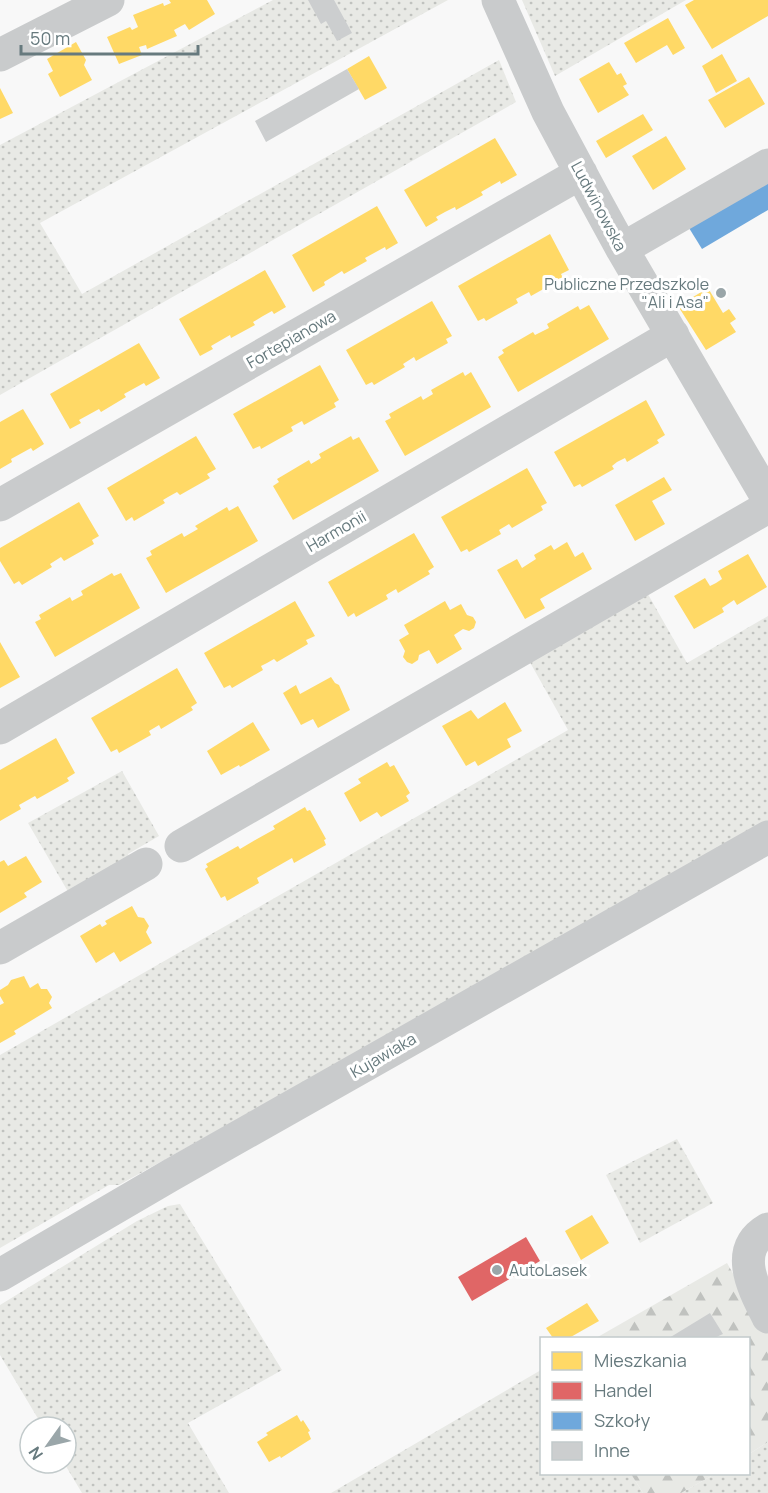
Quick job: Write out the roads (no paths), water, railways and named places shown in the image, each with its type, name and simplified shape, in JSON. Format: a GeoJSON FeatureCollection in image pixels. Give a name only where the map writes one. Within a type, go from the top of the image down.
{"type":"FeatureCollection","features":[{"type":"Feature","properties":{"kind":"street"},"geometry":{"type":"LineString","coordinates":[[0,55],[108,0]]}},
{"type":"Feature","properties":{"kind":"street","name":"Ludwinowska"},"geometry":{"type":"LineString","coordinates":[[498,0],[548,112],[622,249],[768,499]]}},
{"type":"Feature","properties":{"kind":"street"},"geometry":{"type":"LineString","coordinates":[[622,249],[768,165]]}},
{"type":"Feature","properties":{"kind":"street","name":"Fortepianowa"},"geometry":{"type":"LineString","coordinates":[[0,505],[581,173]]}},
{"type":"Feature","properties":{"kind":"street","name":"Harmonii"},"geometry":{"type":"LineString","coordinates":[[0,728],[673,335]]}},
{"type":"Feature","properties":{"kind":"street"},"geometry":{"type":"LineString","coordinates":[[181,846],[768,507]]}},
{"type":"Feature","properties":{"kind":"street","name":"Kujawiaka"},"geometry":{"type":"LineString","coordinates":[[0,1275],[768,837]]}},
{"type":"Feature","properties":{"kind":"street"},"geometry":{"type":"LineString","coordinates":[[0,948],[146,864]]}},
{"type":"Feature","properties":{"kind":"street"},"geometry":{"type":"LineString","coordinates":[[768,1229],[753,1243],[749,1258],[749,1274],[768,1317]]}},
{"type":"Feature","properties":{"kind":"place","name":"Publiczne Przedszkole \"Ali i Asa\""},"geometry":{"type":"Point","coordinates":[721,293]}},
{"type":"Feature","properties":{"kind":"place","name":"AutoLasek"},"geometry":{"type":"Point","coordinates":[497,1270]}}]}
